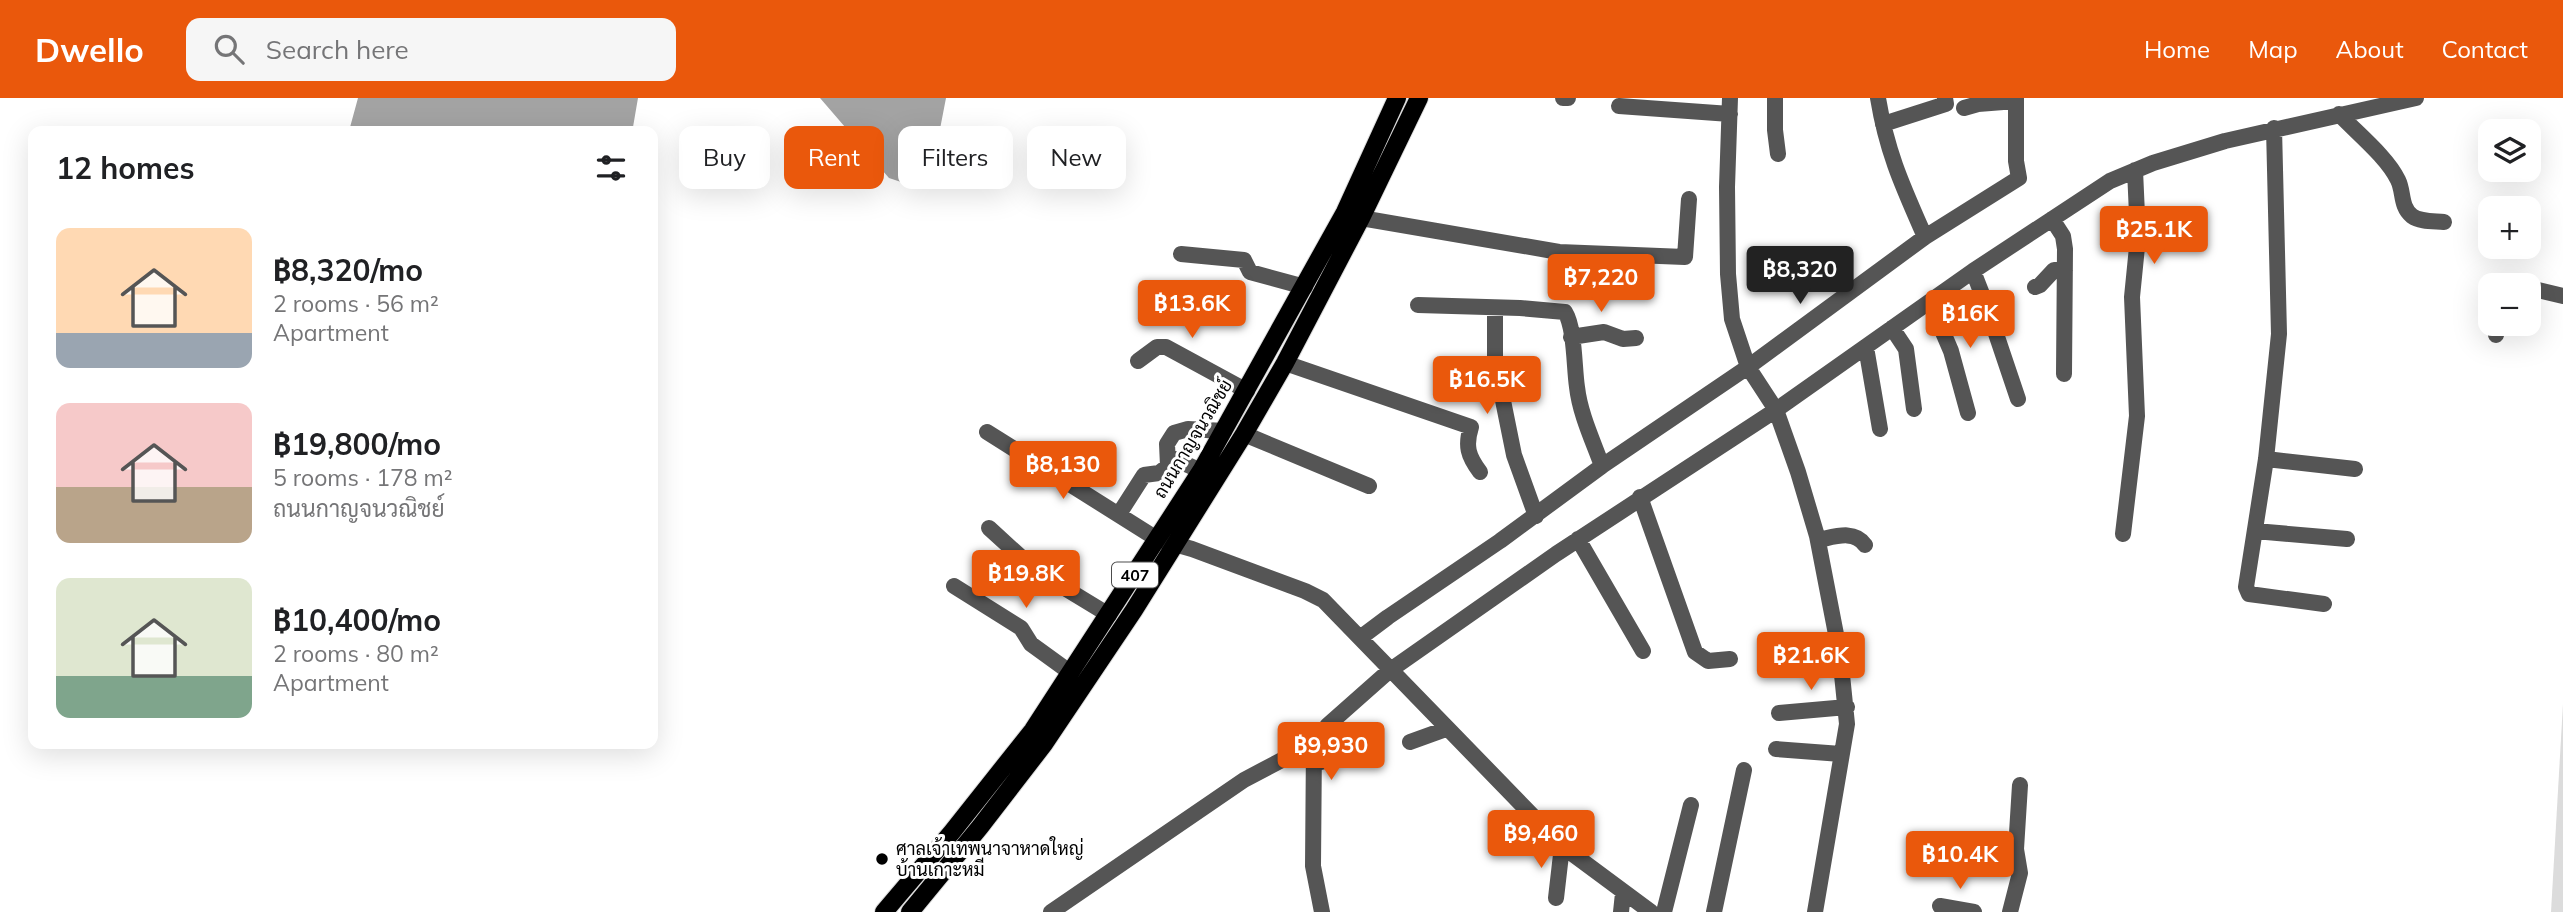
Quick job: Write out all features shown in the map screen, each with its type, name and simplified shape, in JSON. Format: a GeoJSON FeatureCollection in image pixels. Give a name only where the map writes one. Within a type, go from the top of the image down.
{"type":"FeatureCollection","features":[{"type":"Feature","properties":{"kind":"main road","name":"ถนนกาญจนวณิชย์"},"geometry":{"type":"LineString","coordinates":[[884,912],[1033,730],[1109,615],[1244,434],[1285,363],[1353,215],[1397,98]]}},
{"type":"Feature","properties":{"kind":"main road","name":"ถนนกาญจนวณิชย์"},"geometry":{"type":"LineString","coordinates":[[910,912],[1044,744],[1134,610],[1201,471],[1305,286],[1353,215],[1419,98]]}},
{"type":"Feature","properties":{"kind":"street"},"geometry":{"type":"LineString","coordinates":[[1775,98],[1778,155]]}},
{"type":"Feature","properties":{"kind":"street"},"geometry":{"type":"LineString","coordinates":[[1878,98],[1895,170],[1925,237]]}},
{"type":"Feature","properties":{"kind":"street"},"geometry":{"type":"LineString","coordinates":[[1883,124],[1946,104],[1945,98]]}},
{"type":"Feature","properties":{"kind":"street"},"geometry":{"type":"LineString","coordinates":[[1051,912],[1244,780],[1314,743],[1328,724],[1389,671],[1578,539],[1776,410],[1973,271],[2110,181],[2135,170],[2274,128],[2416,98]]}},
{"type":"Feature","properties":{"kind":"street"},"geometry":{"type":"LineString","coordinates":[[1360,638],[1536,516],[1602,466],[1748,367],[1925,237],[2019,178],[2016,161],[2016,100],[1964,108]]}},
{"type":"Feature","properties":{"kind":"street"},"geometry":{"type":"LineString","coordinates":[[1619,106],[1730,106],[1727,187],[1728,290],[1732,319],[1748,367],[1776,410],[1798,472],[1818,540],[1847,707],[1847,724],[1815,912]]}},
{"type":"Feature","properties":{"kind":"street"},"geometry":{"type":"LineString","coordinates":[[2339,114],[2393,171],[2401,186],[2404,205],[2411,215],[2422,220],[2444,222]]}},
{"type":"Feature","properties":{"kind":"street"},"geometry":{"type":"LineString","coordinates":[[2274,128],[2279,334],[2266,459],[2246,587],[2249,594],[2324,604]]}},
{"type":"Feature","properties":{"kind":"street"},"geometry":{"type":"LineString","coordinates":[[2123,534],[2137,416],[2132,297],[2138,237],[2135,170]]}},
{"type":"Feature","properties":{"kind":"street"},"geometry":{"type":"LineString","coordinates":[[1353,215],[1559,252],[1685,257],[1689,199]]}},
{"type":"Feature","properties":{"kind":"street"},"geometry":{"type":"LineString","coordinates":[[2052,219],[2063,236],[2064,373]]}},
{"type":"Feature","properties":{"kind":"street"},"geometry":{"type":"LineString","coordinates":[[1181,254],[1244,260],[1250,272],[1305,286]]}},
{"type":"Feature","properties":{"kind":"street"},"geometry":{"type":"LineString","coordinates":[[2035,287],[2053,271],[2065,270]]}},
{"type":"Feature","properties":{"kind":"street"},"geometry":{"type":"LineString","coordinates":[[1973,271],[2018,399]]}},
{"type":"Feature","properties":{"kind":"street"},"geometry":{"type":"LineString","coordinates":[[2541,291],[2563,296]]}},
{"type":"Feature","properties":{"kind":"street"},"geometry":{"type":"LineString","coordinates":[[1930,302],[1951,351],[1968,413]]}},
{"type":"Feature","properties":{"kind":"street"},"geometry":{"type":"LineString","coordinates":[[1418,305],[1564,312],[1569,319],[1578,393],[1602,466]]}},
{"type":"Feature","properties":{"kind":"street"},"geometry":{"type":"LineString","coordinates":[[1495,307],[1495,361],[1514,455],[1536,516]]}},
{"type":"Feature","properties":{"kind":"street"},"geometry":{"type":"LineString","coordinates":[[1892,328],[1906,349],[1914,409]]}},
{"type":"Feature","properties":{"kind":"street"},"geometry":{"type":"LineString","coordinates":[[1571,337],[1604,332],[1623,339],[1636,338]]}},
{"type":"Feature","properties":{"kind":"street"},"geometry":{"type":"LineString","coordinates":[[1138,361],[1157,347],[1166,347],[1247,391]]}},
{"type":"Feature","properties":{"kind":"street"},"geometry":{"type":"LineString","coordinates":[[1866,347],[1880,429]]}},
{"type":"Feature","properties":{"kind":"street"},"geometry":{"type":"LineString","coordinates":[[1285,363],[1471,427],[1466,443],[1470,458],[1480,472]]}},
{"type":"Feature","properties":{"kind":"street"},"geometry":{"type":"LineString","coordinates":[[1119,514],[1144,475],[1159,473],[1166,468],[1168,440],[1177,431],[1224,431]]}},
{"type":"Feature","properties":{"kind":"street"},"geometry":{"type":"LineString","coordinates":[[987,432],[1166,542],[1311,594],[1327,605],[1562,846],[1651,912]]}},
{"type":"Feature","properties":{"kind":"street"},"geometry":{"type":"LineString","coordinates":[[1244,434],[1369,486]]}},
{"type":"Feature","properties":{"kind":"street"},"geometry":{"type":"LineString","coordinates":[[1168,456],[1201,471]]}},
{"type":"Feature","properties":{"kind":"street"},"geometry":{"type":"LineString","coordinates":[[2266,459],[2354,469]]}},
{"type":"Feature","properties":{"kind":"street"},"geometry":{"type":"LineString","coordinates":[[1640,497],[1695,652],[1707,660],[1730,659]]}},
{"type":"Feature","properties":{"kind":"street"},"geometry":{"type":"LineString","coordinates":[[989,528],[1035,570],[1109,615]]}},
{"type":"Feature","properties":{"kind":"street"},"geometry":{"type":"LineString","coordinates":[[2255,531],[2347,539]]}},
{"type":"Feature","properties":{"kind":"street"},"geometry":{"type":"LineString","coordinates":[[1818,540],[1852,536],[1865,545]]}},
{"type":"Feature","properties":{"kind":"street"},"geometry":{"type":"LineString","coordinates":[[1578,539],[1643,651]]}},
{"type":"Feature","properties":{"kind":"street"},"geometry":{"type":"LineString","coordinates":[[954,586],[1021,628],[1031,644],[1071,673]]}},
{"type":"Feature","properties":{"kind":"street"},"geometry":{"type":"LineString","coordinates":[[1779,713],[1847,707]]}},
{"type":"Feature","properties":{"kind":"street"},"geometry":{"type":"LineString","coordinates":[[1409,742],[1446,729]]}},
{"type":"Feature","properties":{"kind":"street"},"geometry":{"type":"LineString","coordinates":[[1314,743],[1313,866],[1322,912]]}},
{"type":"Feature","properties":{"kind":"street"},"geometry":{"type":"LineString","coordinates":[[1313,764],[1370,749]]}},
{"type":"Feature","properties":{"kind":"street"},"geometry":{"type":"LineString","coordinates":[[1776,749],[1841,754]]}},
{"type":"Feature","properties":{"kind":"street"},"geometry":{"type":"LineString","coordinates":[[1714,912],[1744,770]]}},
{"type":"Feature","properties":{"kind":"street"},"geometry":{"type":"LineString","coordinates":[[2010,912],[2020,873],[2016,849],[2020,785]]}},
{"type":"Feature","properties":{"kind":"street"},"geometry":{"type":"LineString","coordinates":[[1664,912],[1691,805]]}},
{"type":"Feature","properties":{"kind":"street"},"geometry":{"type":"LineString","coordinates":[[1556,898],[1562,846]]}},
{"type":"Feature","properties":{"kind":"street"},"geometry":{"type":"LineString","coordinates":[[1621,912],[1623,893]]}},
{"type":"Feature","properties":{"kind":"street"},"geometry":{"type":"LineString","coordinates":[[1940,906],[1975,912]]}},
{"type":"Feature","properties":{"kind":"shaded area"},"geometry":{"type":"Polygon","coordinates":[[[358,98],[638,98],[633,126],[350,126],[358,98]]]}},
{"type":"Feature","properties":{"kind":"shaded area"},"geometry":{"type":"Polygon","coordinates":[[[820,98],[946,98],[941,126],[898,126],[898,181],[889,178],[884,172],[884,126],[844,126],[820,98]]]}},
{"type":"Feature","properties":{"kind":"shaded area"},"geometry":{"type":"Polygon","coordinates":[[[2563,704],[2563,912],[2551,912],[2563,704]]]}},
{"type":"Feature","properties":{"kind":"place","name":"ศาลเจ้าเทพนาจาหาดใหญ่ บ้านเกาะหมี"},"geometry":{"type":"Point","coordinates":[882,859]}}]}
